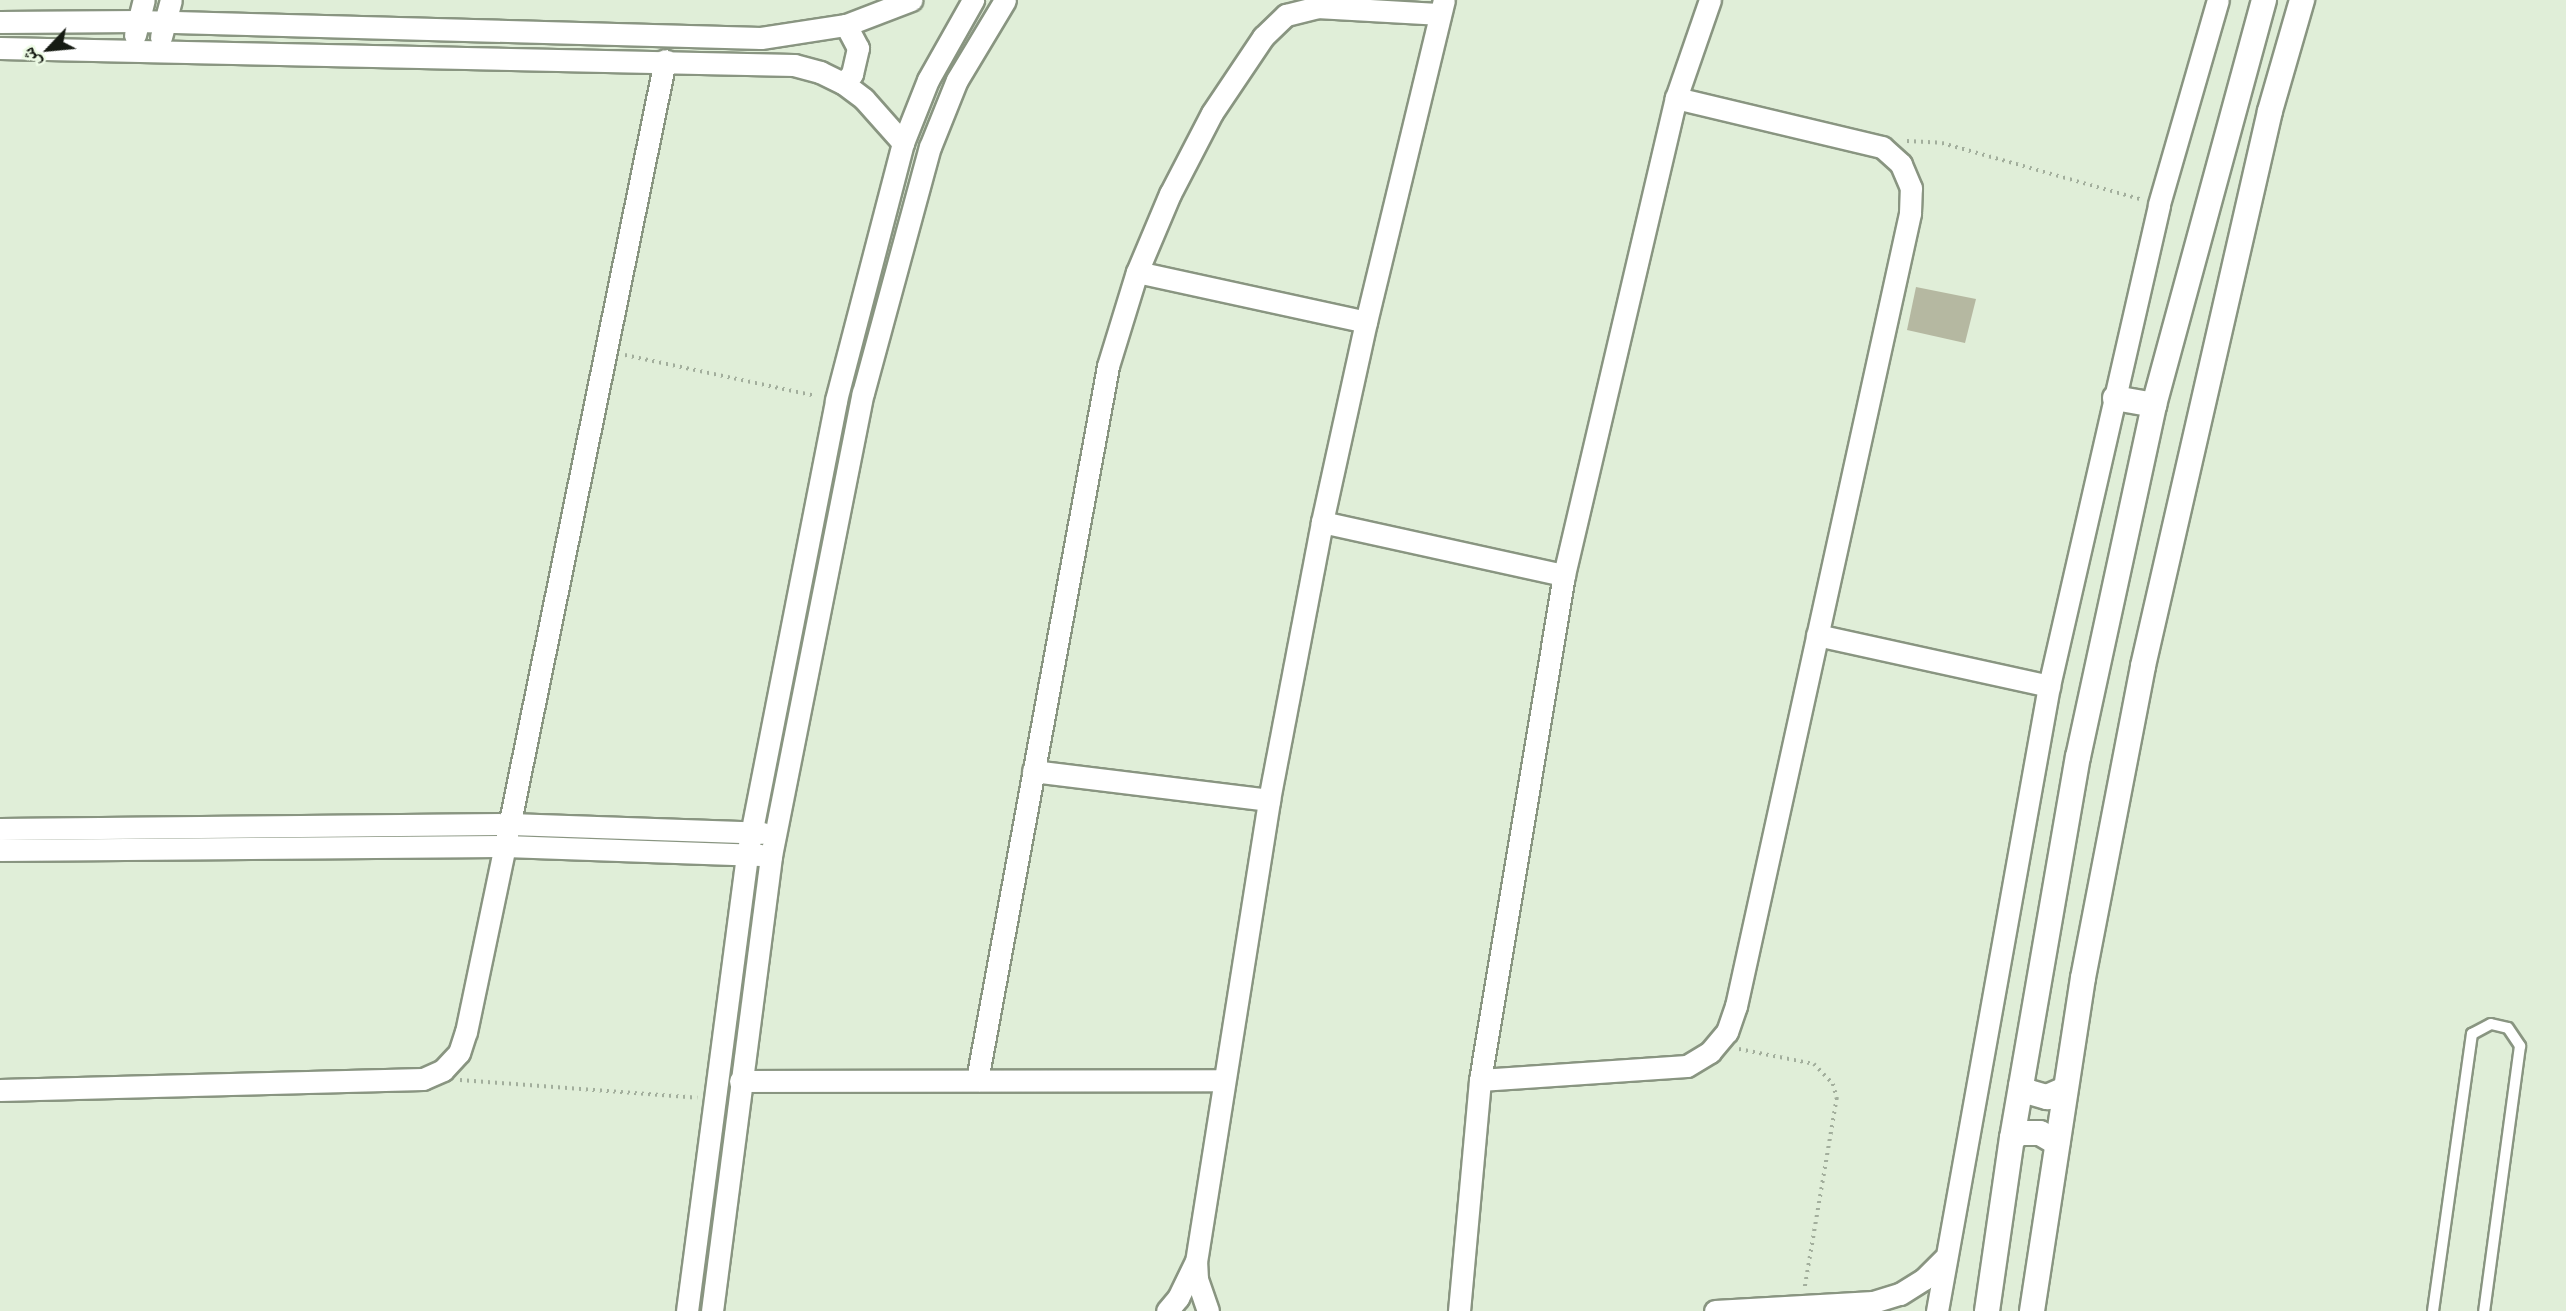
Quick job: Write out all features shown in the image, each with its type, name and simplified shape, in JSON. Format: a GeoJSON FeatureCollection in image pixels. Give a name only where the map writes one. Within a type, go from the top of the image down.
{"type":"FeatureCollection","features":[{"type":"Feature","properties":{"kind":"street"},"geometry":{"type":"LineString","coordinates":[[131,51],[144,0]]}},
{"type":"Feature","properties":{"kind":"street"},"geometry":{"type":"LineString","coordinates":[[157,52],[171,0]]}},
{"type":"Feature","properties":{"kind":"street"},"geometry":{"type":"LineString","coordinates":[[0,22],[138,21],[165,24],[761,38],[846,25],[911,0]]}},
{"type":"Feature","properties":{"kind":"street"},"geometry":{"type":"LineString","coordinates":[[687,1311],[747,855],[836,400],[903,143],[928,80],[973,0]]}},
{"type":"Feature","properties":{"kind":"street"},"geometry":{"type":"LineString","coordinates":[[712,1311],[771,856],[863,393],[919,182],[957,80],[1005,0]]}},
{"type":"Feature","properties":{"kind":"street"},"geometry":{"type":"LineString","coordinates":[[1459,1311],[1480,1080],[1564,575],[1676,98],[1710,0]]}},
{"type":"Feature","properties":{"kind":"street"},"geometry":{"type":"LineString","coordinates":[[1937,1311],[1944,1259],[2049,686],[2159,204],[2215,10],[2204,0]]}},
{"type":"Feature","properties":{"kind":"street"},"geometry":{"type":"LineString","coordinates":[[1987,1311],[2012,1138],[2078,757],[2154,405],[2264,0]]}},
{"type":"Feature","properties":{"kind":"street"},"geometry":{"type":"LineString","coordinates":[[2032,1311],[2082,978],[2143,666],[2270,111],[2302,0]]}},
{"type":"Feature","properties":{"kind":"street"},"geometry":{"type":"LineString","coordinates":[[977,1080],[1094,430],[1108,366],[1137,272],[1170,194],[1212,113],[1273,24],[1286,15],[1318,7],[1442,7],[1366,322],[1322,522],[1269,800],[1196,1262],[1197,1279],[1208,1311]]}},
{"type":"Feature","properties":{"kind":"street"},"geometry":{"type":"LineString","coordinates":[[843,83],[852,74],[858,48],[846,25]]}},
{"type":"Feature","properties":{"kind":"street"},"geometry":{"type":"LineString","coordinates":[[0,48],[665,60],[794,65],[820,72],[843,83],[864,99],[903,143]]}},
{"type":"Feature","properties":{"kind":"street"},"geometry":{"type":"LineString","coordinates":[[0,1090],[401,1081],[423,1079],[443,1070],[458,1053],[466,1032],[510,824],[665,60]]}},
{"type":"Feature","properties":{"kind":"street"},"geometry":{"type":"LineString","coordinates":[[1480,1080],[1687,1066],[1719,1044],[1727,1032],[1735,1006],[1910,213],[1911,188],[1901,164],[1882,147],[1676,98]]}},
{"type":"Feature","properties":{"kind":"street"},"geometry":{"type":"LineString","coordinates":[[1137,272],[1366,322]]}},
{"type":"Feature","properties":{"kind":"street"},"geometry":{"type":"LineString","coordinates":[[2115,398],[2154,405]]}},
{"type":"Feature","properties":{"kind":"street"},"geometry":{"type":"LineString","coordinates":[[1322,522],[1564,575]]}},
{"type":"Feature","properties":{"kind":"street"},"geometry":{"type":"LineString","coordinates":[[1817,635],[2049,686]]}},
{"type":"Feature","properties":{"kind":"street"},"geometry":{"type":"LineString","coordinates":[[1032,771],[1269,800]]}},
{"type":"Feature","properties":{"kind":"street"},"geometry":{"type":"LineString","coordinates":[[0,835],[0,829],[510,824],[775,834]]}},
{"type":"Feature","properties":{"kind":"street"},"geometry":{"type":"LineString","coordinates":[[0,850],[505,846],[771,856]]}},
{"type":"Feature","properties":{"kind":"street"},"geometry":{"type":"LineString","coordinates":[[740,1081],[1223,1080]]}},
{"type":"Feature","properties":{"kind":"street"},"geometry":{"type":"LineString","coordinates":[[2021,1086],[2029,1092],[2047,1097],[2065,1089]]}},
{"type":"Feature","properties":{"kind":"street"},"geometry":{"type":"LineString","coordinates":[[2012,1138],[2021,1133],[2040,1133],[2057,1143]]}},
{"type":"Feature","properties":{"kind":"street"},"geometry":{"type":"LineString","coordinates":[[1715,1311],[1873,1302],[1900,1293],[1924,1279],[1944,1259]]}},
{"type":"Feature","properties":{"kind":"street"},"geometry":{"type":"LineString","coordinates":[[1167,1311],[1178,1298],[1196,1262]]}},
{"type":"Feature","properties":{"kind":"lane"},"geometry":{"type":"LineString","coordinates":[[2433,1311],[2472,1034],[2491,1024],[2508,1028],[2520,1046],[2484,1311]]}},
{"type":"Feature","properties":{"kind":"path"},"geometry":{"type":"LineString","coordinates":[[1882,147],[1902,142],[1942,143],[2159,204]]}},
{"type":"Feature","properties":{"kind":"path"},"geometry":{"type":"LineString","coordinates":[[606,351],[836,400]]}},
{"type":"Feature","properties":{"kind":"path"},"geometry":{"type":"LineString","coordinates":[[1719,1044],[1814,1065],[1833,1084],[1837,1098],[1802,1307]]}},
{"type":"Feature","properties":{"kind":"path"},"geometry":{"type":"LineString","coordinates":[[443,1070],[453,1077],[476,1084],[713,1098]]}},
{"type":"Feature","properties":{"kind":"building"},"geometry":{"type":"Polygon","coordinates":[[[1916,287],[1976,299],[1965,343],[1907,330],[1916,287]]]}}]}
